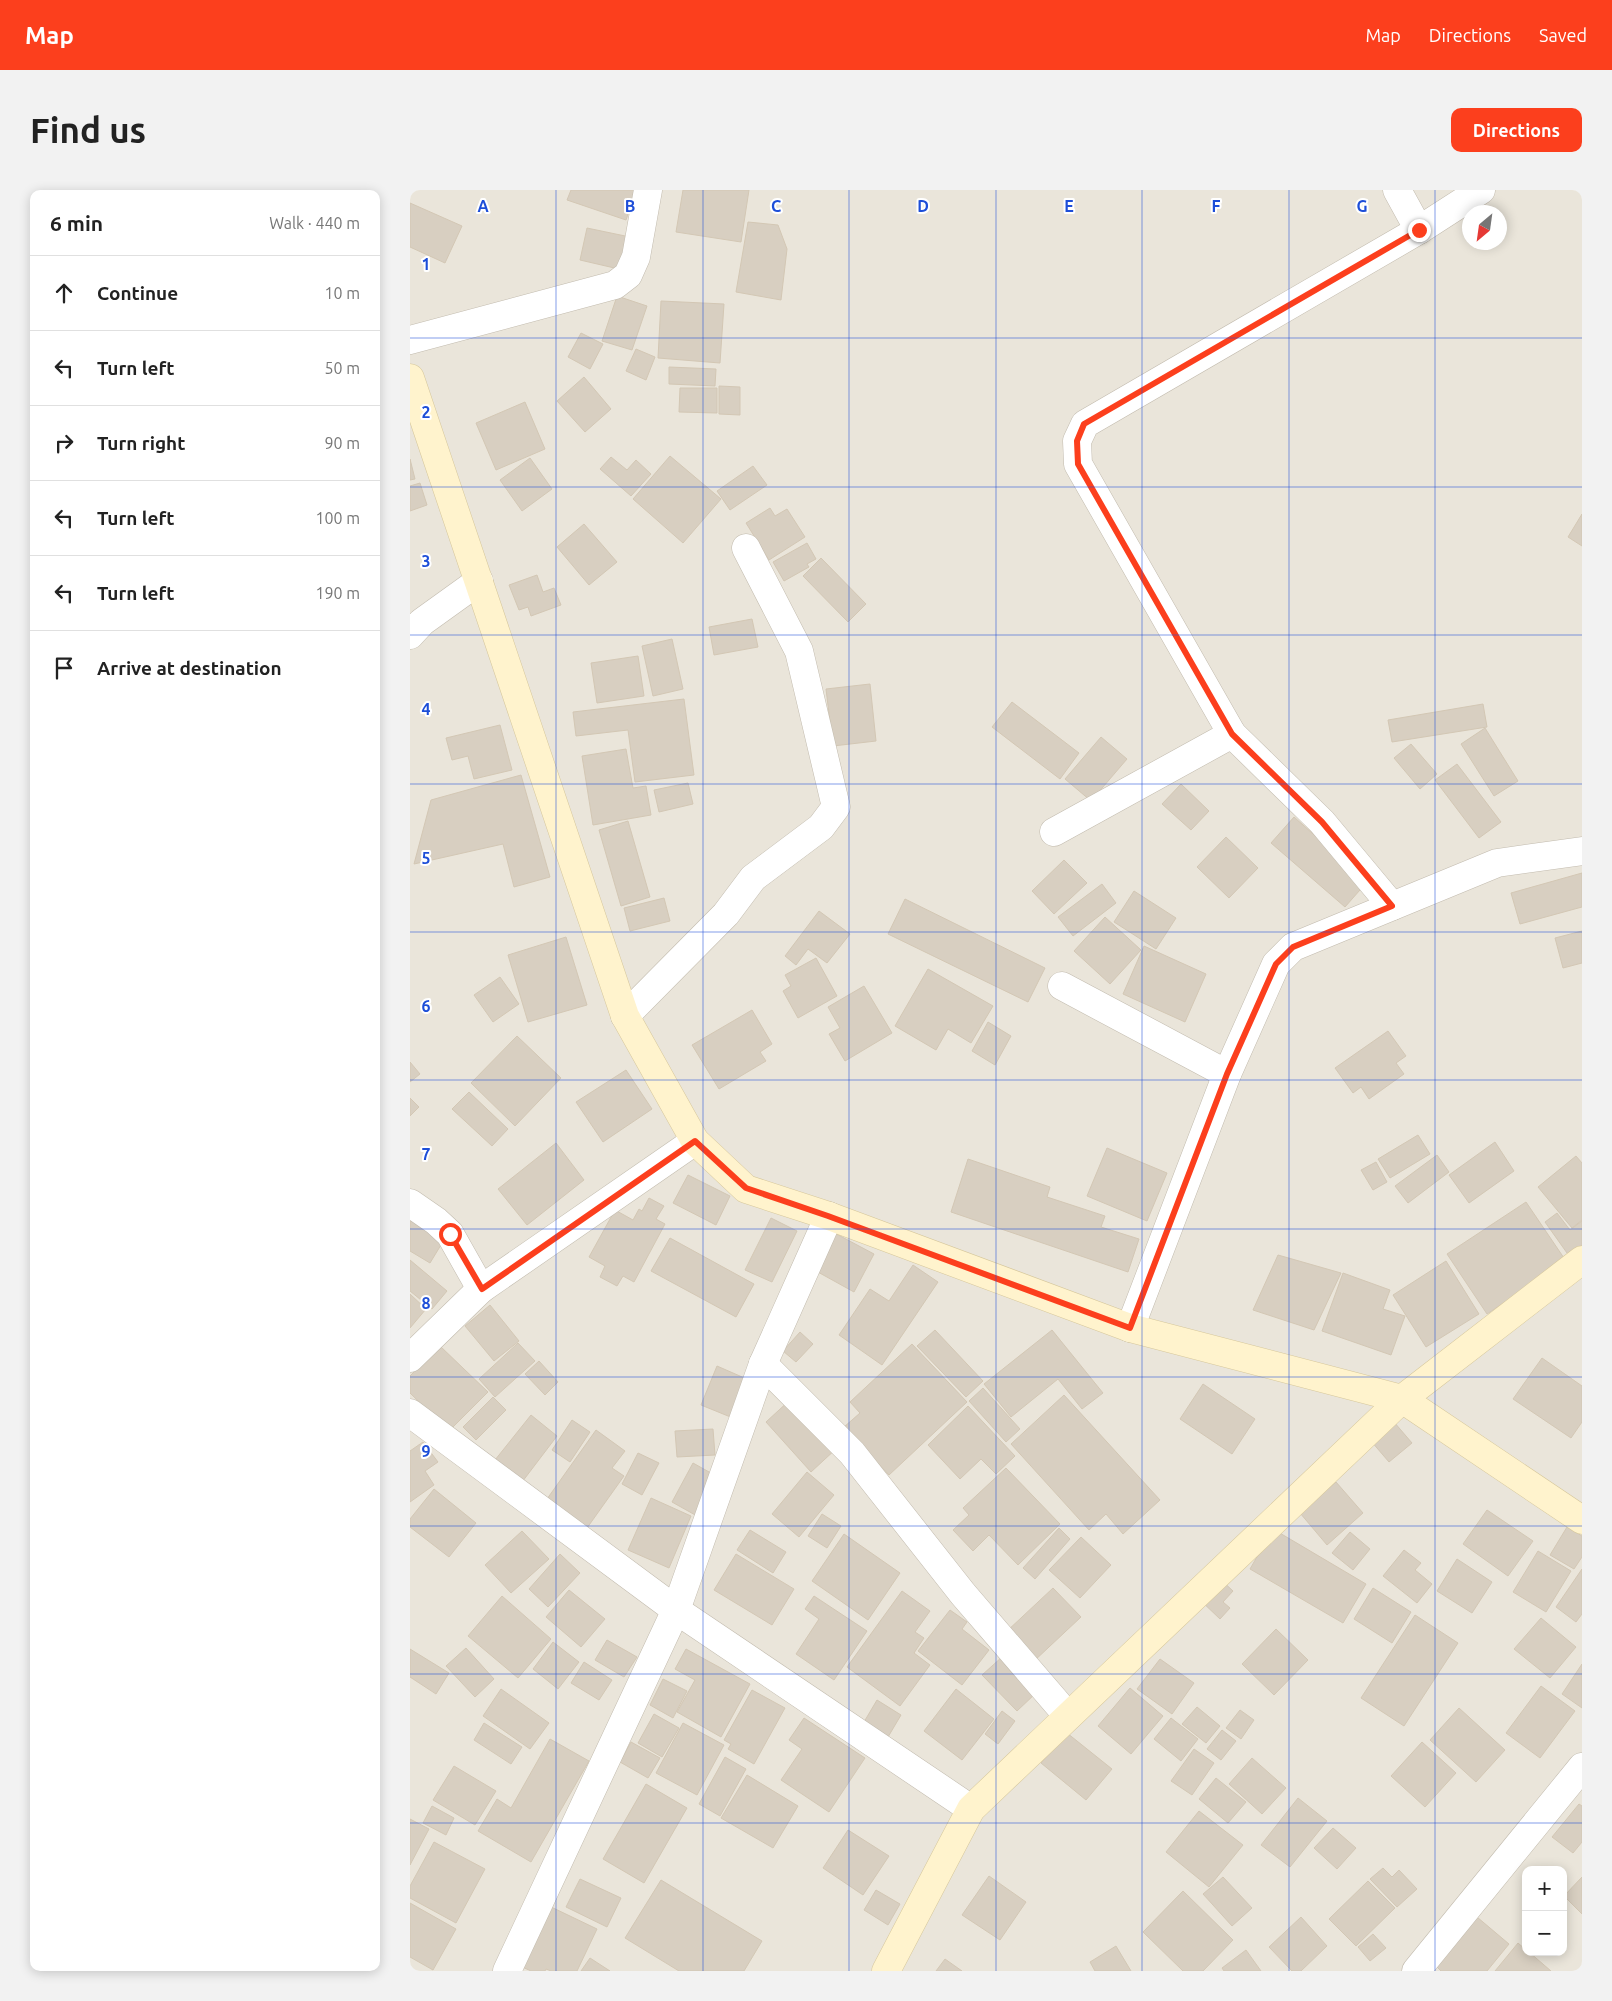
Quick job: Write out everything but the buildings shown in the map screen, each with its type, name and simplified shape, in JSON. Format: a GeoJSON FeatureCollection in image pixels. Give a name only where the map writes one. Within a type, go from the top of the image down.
{"type":"FeatureCollection","features":[{"type":"Feature","properties":{"kind":"street"},"geometry":{"type":"LineString","coordinates":[[410,340],[615,285],[628,275],[636,257],[648,190]]}},
{"type":"Feature","properties":{"kind":"street"},"geometry":{"type":"LineString","coordinates":[[1397,190],[1419,230]]}},
{"type":"Feature","properties":{"kind":"street"},"geometry":{"type":"LineString","coordinates":[[1392,906],[1322,822],[1232,734],[1078,464],[1077,441],[1084,424],[1419,230],[1481,190]]}},
{"type":"Feature","properties":{"kind":"street"},"geometry":{"type":"LineString","coordinates":[[410,378],[625,1016],[695,1141],[746,1188],[828,1216],[1130,1328],[1402,1399],[1582,1520]]}},
{"type":"Feature","properties":{"kind":"street"},"geometry":{"type":"LineString","coordinates":[[625,1016],[726,914],[754,878],[821,828],[836,807],[799,651],[746,548]]}},
{"type":"Feature","properties":{"kind":"street"},"geometry":{"type":"LineString","coordinates":[[410,636],[422,622],[478,581]]}},
{"type":"Feature","properties":{"kind":"street"},"geometry":{"type":"LineString","coordinates":[[1054,832],[1232,734]]}},
{"type":"Feature","properties":{"kind":"street"},"geometry":{"type":"LineString","coordinates":[[1130,1328],[1227,1074],[1276,964],[1293,947],[1497,863],[1582,851]]}},
{"type":"Feature","properties":{"kind":"street"},"geometry":{"type":"LineString","coordinates":[[1062,986],[1227,1074]]}},
{"type":"Feature","properties":{"kind":"street"},"geometry":{"type":"LineString","coordinates":[[410,1358],[482,1289],[695,1141]]}},
{"type":"Feature","properties":{"kind":"street"},"geometry":{"type":"LineString","coordinates":[[410,1203],[436,1221],[450,1234],[482,1289]]}},
{"type":"Feature","properties":{"kind":"street"},"geometry":{"type":"LineString","coordinates":[[507,1971],[676,1610],[763,1364],[828,1216]]}},
{"type":"Feature","properties":{"kind":"street"},"geometry":{"type":"LineString","coordinates":[[886,1971],[971,1808],[1402,1399],[1582,1260]]}},
{"type":"Feature","properties":{"kind":"street"},"geometry":{"type":"LineString","coordinates":[[763,1364],[852,1453],[963,1594],[1068,1716]]}},
{"type":"Feature","properties":{"kind":"street"},"geometry":{"type":"LineString","coordinates":[[410,1413],[676,1610],[971,1808]]}},
{"type":"Feature","properties":{"kind":"street"},"geometry":{"type":"LineString","coordinates":[[1416,1971],[1582,1767]]}},
{"type":"Feature","properties":{"kind":"shaded area"},"geometry":{"type":"Polygon","coordinates":[[[410,190],[1582,190],[1582,1971],[410,1971],[410,190]]]}},
{"type":"Feature","properties":{"kind":"route"},"geometry":{"type":"LineString","coordinates":[[450,1234],[482,1289],[695,1141],[746,1188],[828,1216],[1130,1328],[1227,1074],[1276,964],[1293,947],[1392,906],[1322,822],[1232,734],[1078,464],[1077,441],[1084,424],[1419,230]]}}]}
